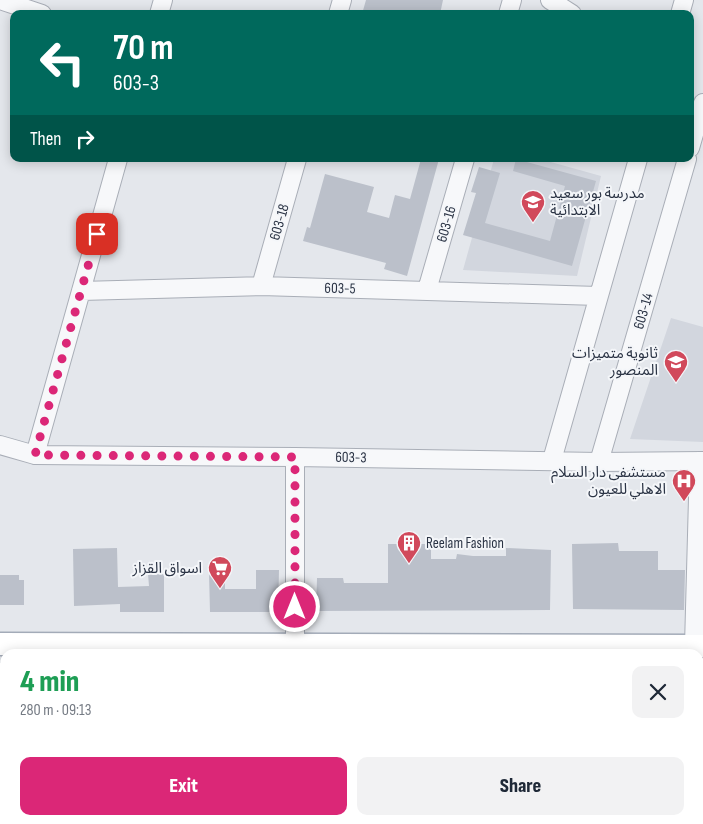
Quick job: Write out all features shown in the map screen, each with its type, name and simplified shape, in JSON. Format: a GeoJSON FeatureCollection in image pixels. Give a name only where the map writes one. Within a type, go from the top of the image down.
{"type":"FeatureCollection","features":[{"type":"Feature","properties":{"kind":"main road"},"geometry":{"type":"LineString","coordinates":[[0,644],[698,646]]}},
{"type":"Feature","properties":{"kind":"street"},"geometry":{"type":"LineString","coordinates":[[0,0],[30,10]]}},
{"type":"Feature","properties":{"kind":"street"},"geometry":{"type":"LineString","coordinates":[[550,0],[566,10]]}},
{"type":"Feature","properties":{"kind":"street"},"geometry":{"type":"LineString","coordinates":[[699,131],[703,103]]}},
{"type":"Feature","properties":{"kind":"street"},"geometry":{"type":"LineString","coordinates":[[35,455],[117,162]]}},
{"type":"Feature","properties":{"kind":"street","name":"603-18"},"geometry":{"type":"LineString","coordinates":[[260,286],[296,162]]}},
{"type":"Feature","properties":{"kind":"street","name":"603-16"},"geometry":{"type":"LineString","coordinates":[[427,290],[464,162]]}},
{"type":"Feature","properties":{"kind":"street"},"geometry":{"type":"LineString","coordinates":[[552,460],[637,162]]}},
{"type":"Feature","properties":{"kind":"street","name":"603-14"},"geometry":{"type":"LineString","coordinates":[[599,462],[686,162]]}},
{"type":"Feature","properties":{"kind":"street","name":"603-5"},"geometry":{"type":"LineString","coordinates":[[81,291],[260,286],[598,296]]}},
{"type":"Feature","properties":{"kind":"street","name":"603-3"},"geometry":{"type":"LineString","coordinates":[[0,445],[35,455],[599,462],[701,461]]}},
{"type":"Feature","properties":{"kind":"street"},"geometry":{"type":"LineString","coordinates":[[295,457],[295,645]]}},
{"type":"Feature","properties":{"kind":"street"},"geometry":{"type":"LineString","coordinates":[[698,646],[701,461]]}},
{"type":"Feature","properties":{"kind":"shaded area","name":"مدرسة بور سعيد الابتدائية"},"geometry":{"type":"Polygon","coordinates":[[[493,162],[551,162],[601,176],[577,276],[463,270],[493,162]]]}},
{"type":"Feature","properties":{"kind":"shaded area","name":"ثانوية متميزات المنصور"},"geometry":{"type":"Polygon","coordinates":[[[671,318],[703,327],[703,442],[630,439],[671,318]]]}},
{"type":"Feature","properties":{"kind":"building"},"geometry":{"type":"Polygon","coordinates":[[[366,0],[443,0],[441,10],[363,10],[366,0]]]}},
{"type":"Feature","properties":{"kind":"building"},"geometry":{"type":"Polygon","coordinates":[[[420,162],[438,162],[407,276],[384,269],[386,263],[303,241],[307,227],[310,228],[325,174],[374,187],[367,212],[389,218],[395,195],[410,199],[420,162]]]}},
{"type":"Feature","properties":{"kind":"building"},"geometry":{"type":"Polygon","coordinates":[[[515,162],[527,162],[596,181],[572,266],[463,235],[476,193],[471,192],[479,167],[500,173],[485,223],[550,241],[565,186],[513,171],[515,162]]]}},
{"type":"Feature","properties":{"kind":"building"},"geometry":{"type":"Polygon","coordinates":[[[618,543],[619,551],[658,551],[658,570],[685,570],[684,610],[573,609],[572,544],[618,543]]]}},
{"type":"Feature","properties":{"kind":"building"},"geometry":{"type":"Polygon","coordinates":[[[388,544],[431,544],[431,559],[456,559],[457,554],[506,556],[506,548],[551,550],[550,610],[316,611],[317,578],[343,578],[344,583],[388,583],[388,544]]]}},
{"type":"Feature","properties":{"kind":"building"},"geometry":{"type":"Polygon","coordinates":[[[117,548],[118,587],[149,586],[148,574],[164,574],[164,612],[120,612],[120,604],[74,606],[73,549],[117,548]]]}},
{"type":"Feature","properties":{"kind":"building"},"geometry":{"type":"Polygon","coordinates":[[[256,570],[279,570],[278,612],[210,612],[209,573],[225,573],[225,589],[256,589],[256,570]]]}},
{"type":"Feature","properties":{"kind":"building"},"geometry":{"type":"Polygon","coordinates":[[[0,575],[19,575],[19,580],[24,580],[24,605],[0,605],[0,575]]]}},
{"type":"Feature","properties":{"kind":"place","name":"مدرسة بور سعيد الابتدائية"},"geometry":{"type":"Point","coordinates":[533,223]}},
{"type":"Feature","properties":{"kind":"place","name":"ثانوية متميزات المنصور"},"geometry":{"type":"Point","coordinates":[676,383]}},
{"type":"Feature","properties":{"kind":"place","name":"مستشفى دار السلام الاهلي للعيون"},"geometry":{"type":"Point","coordinates":[684,502]}},
{"type":"Feature","properties":{"kind":"place","name":"Reelam Fashion"},"geometry":{"type":"Point","coordinates":[409,564]}},
{"type":"Feature","properties":{"kind":"place","name":"اسواق القزاز"},"geometry":{"type":"Point","coordinates":[220,589]}},
{"type":"Feature","properties":{"kind":"route"},"geometry":{"type":"LineString","coordinates":[[97,234],[35,455],[295,457],[295,607]]}}]}
